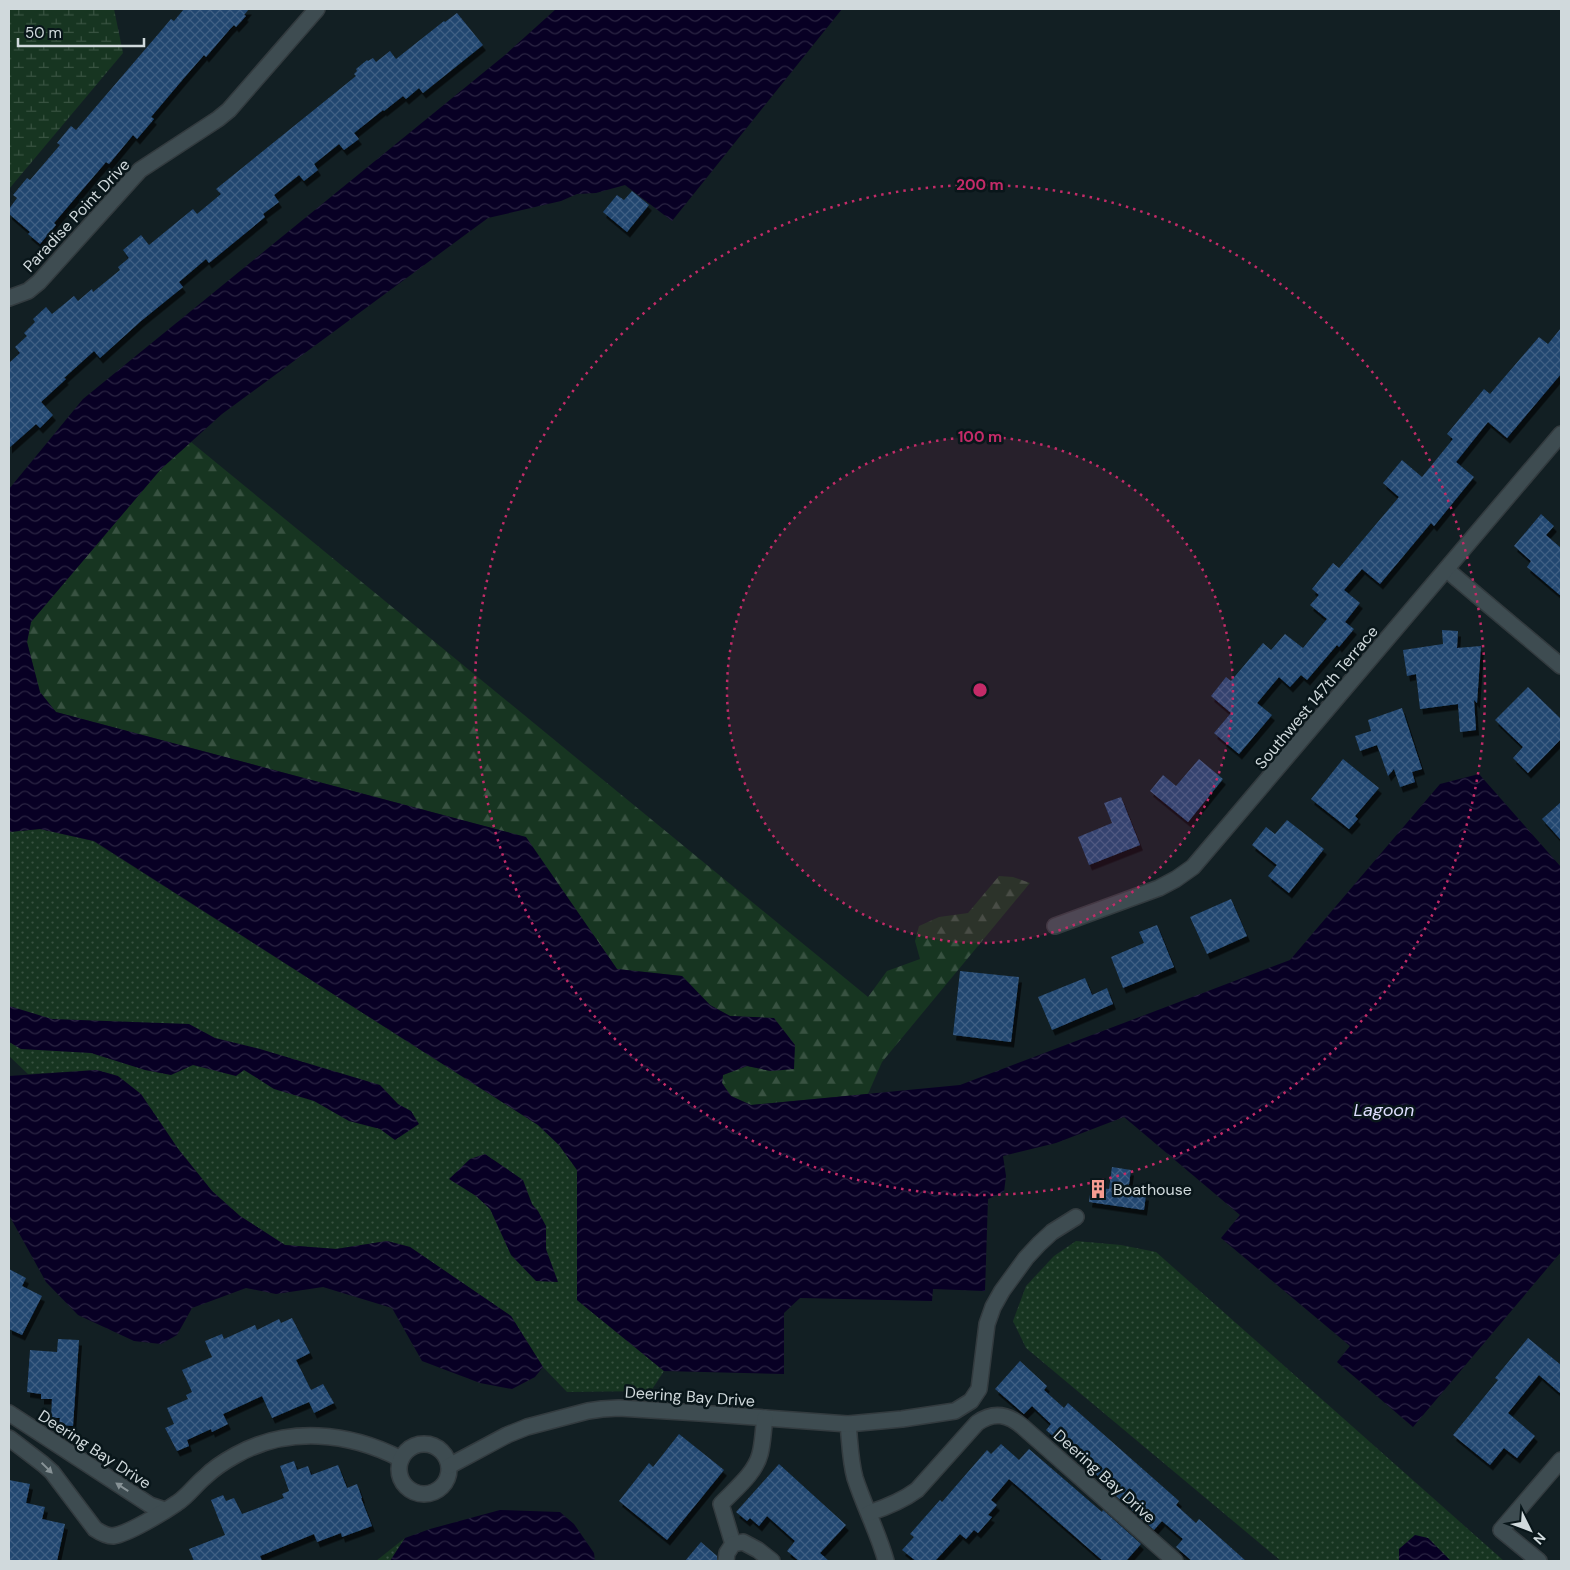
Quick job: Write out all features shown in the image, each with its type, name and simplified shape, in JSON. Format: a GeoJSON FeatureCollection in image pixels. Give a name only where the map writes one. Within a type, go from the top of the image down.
{"type":"FeatureCollection","features":[{"type":"Feature","properties":{"kind":"street","name":"Paradise Point Drive"},"geometry":{"type":"LineString","coordinates":[[9,298],[28,291],[39,282],[140,170],[229,110],[317,9]]}},
{"type":"Feature","properties":{"kind":"street","name":"Southwest 147th Terrace"},"geometry":{"type":"LineString","coordinates":[[1055,926],[1159,888],[1193,867],[1561,434]]}},
{"type":"Feature","properties":{"kind":"street"},"geometry":{"type":"LineString","coordinates":[[1447,570],[1561,666]]}},
{"type":"Feature","properties":{"kind":"street","name":"Deering Bay Drive"},"geometry":{"type":"LineString","coordinates":[[448,1466],[520,1430],[588,1411],[619,1408],[848,1424],[874,1423],[955,1411],[971,1401],[979,1389],[984,1339],[993,1307],[1013,1276],[1039,1244],[1052,1232],[1076,1217]]}},
{"type":"Feature","properties":{"kind":"street","name":"Deering Bay Drive"},"geometry":{"type":"LineString","coordinates":[[9,1413],[150,1505],[165,1510]]}},
{"type":"Feature","properties":{"kind":"street","name":"Deering Bay Drive"},"geometry":{"type":"LineString","coordinates":[[869,1513],[906,1498],[923,1484],[978,1423],[986,1417],[1004,1415],[1016,1421],[1174,1561]]}},
{"type":"Feature","properties":{"kind":"street"},"geometry":{"type":"LineString","coordinates":[[733,1544],[721,1504],[748,1474],[757,1460],[760,1454],[765,1418]]}},
{"type":"Feature","properties":{"kind":"street"},"geometry":{"type":"LineString","coordinates":[[848,1424],[852,1463],[856,1478],[886,1561]]}},
{"type":"Feature","properties":{"kind":"street"},"geometry":{"type":"LineString","coordinates":[[9,1438],[52,1472],[95,1530],[104,1535],[113,1536],[142,1524],[177,1503],[219,1466],[236,1455],[274,1440],[295,1436],[343,1438],[389,1453],[401,1459]]}},
{"type":"Feature","properties":{"kind":"street"},"geometry":{"type":"LineString","coordinates":[[430,1444],[442,1452],[448,1466],[445,1482],[432,1492],[423,1494],[414,1492],[401,1481],[399,1472],[401,1459],[407,1450],[414,1446],[430,1444]]}},
{"type":"Feature","properties":{"kind":"street"},"geometry":{"type":"LineString","coordinates":[[1539,1561],[1501,1530],[1561,1460]]}},
{"type":"Feature","properties":{"kind":"street"},"geometry":{"type":"LineString","coordinates":[[726,1561],[727,1553],[733,1544],[744,1542],[772,1561]]}},
{"type":"Feature","properties":{"kind":"green space"},"geometry":{"type":"Polygon","coordinates":[[[9,9],[114,9],[123,53],[9,189],[9,9]]]}},
{"type":"Feature","properties":{"kind":"green space"},"geometry":{"type":"Polygon","coordinates":[[[191,442],[868,997],[887,971],[920,959],[915,941],[919,926],[939,917],[968,913],[999,876],[1013,877],[1030,883],[882,1062],[868,1094],[751,1105],[731,1096],[722,1083],[723,1075],[747,1066],[771,1071],[774,1018],[730,1016],[710,1005],[682,976],[617,969],[525,837],[56,712],[40,693],[27,642],[31,622],[161,469],[191,442]]]}},
{"type":"Feature","properties":{"kind":"green space"},"geometry":{"type":"Polygon","coordinates":[[[40,829],[93,841],[538,1125],[559,1145],[577,1170],[577,1300],[664,1371],[651,1391],[567,1392],[543,1367],[511,1316],[410,1247],[387,1241],[336,1249],[285,1245],[240,1216],[212,1191],[179,1150],[97,1070],[28,1074],[9,1056],[9,832],[40,829]]]}},
{"type":"Feature","properties":{"kind":"green space"},"geometry":{"type":"Polygon","coordinates":[[[1076,1241],[1121,1245],[1156,1252],[1504,1561],[1281,1561],[1026,1348],[1013,1321],[1026,1286],[1054,1256],[1076,1241]]]}},
{"type":"Feature","properties":{"kind":"green space"},"geometry":{"type":"Polygon","coordinates":[[[405,1538],[390,1561],[376,1561],[405,1538]]]}},
{"type":"Feature","properties":{"kind":"water","name":"Lagoon"},"geometry":{"type":"Polygon","coordinates":[[[556,9],[842,9],[672,221],[625,185],[596,193],[577,194],[561,201],[488,218],[222,414],[161,469],[31,622],[27,642],[40,692],[56,712],[526,837],[617,969],[682,976],[710,1005],[730,1016],[774,1018],[795,1045],[794,1069],[771,1071],[747,1066],[723,1075],[722,1083],[731,1096],[751,1105],[960,1085],[1290,960],[1440,784],[1479,774],[1561,867],[1561,1252],[1413,1427],[1337,1362],[1350,1346],[1221,1238],[1240,1215],[1124,1117],[1056,1143],[1003,1156],[1006,1176],[1004,1192],[988,1199],[985,1291],[933,1289],[932,1301],[800,1298],[784,1313],[784,1374],[664,1371],[577,1300],[577,1170],[559,1145],[538,1125],[94,841],[40,829],[9,832],[9,489],[83,399],[505,55],[556,9]]]}},
{"type":"Feature","properties":{"kind":"water"},"geometry":{"type":"Polygon","coordinates":[[[9,1006],[52,1019],[189,1024],[215,1038],[260,1049],[380,1085],[398,1104],[411,1111],[419,1124],[395,1140],[380,1129],[349,1121],[314,1101],[274,1089],[244,1070],[236,1076],[193,1065],[171,1075],[145,1070],[91,1053],[21,1049],[9,1042],[9,1006]]]}},
{"type":"Feature","properties":{"kind":"water"},"geometry":{"type":"Polygon","coordinates":[[[97,1070],[118,1076],[141,1094],[179,1150],[212,1191],[240,1216],[285,1245],[336,1249],[387,1241],[410,1247],[511,1316],[543,1367],[535,1377],[512,1389],[480,1383],[422,1361],[392,1308],[323,1287],[276,1294],[246,1288],[192,1308],[177,1335],[161,1344],[134,1341],[78,1315],[46,1282],[9,1215],[9,1076],[97,1070]]]}},
{"type":"Feature","properties":{"kind":"water"},"geometry":{"type":"Polygon","coordinates":[[[485,1154],[523,1180],[532,1204],[546,1226],[546,1249],[558,1282],[536,1281],[511,1255],[490,1209],[476,1196],[449,1179],[470,1159],[485,1154]]]}},
{"type":"Feature","properties":{"kind":"water"},"geometry":{"type":"Polygon","coordinates":[[[500,1510],[560,1512],[574,1524],[594,1553],[595,1561],[390,1561],[405,1538],[430,1529],[500,1510]]]}},
{"type":"Feature","properties":{"kind":"water"},"geometry":{"type":"Polygon","coordinates":[[[1415,1535],[1428,1538],[1451,1561],[1399,1561],[1399,1549],[1415,1535]]]}},
{"type":"Feature","properties":{"kind":"building"},"geometry":{"type":"Polygon","coordinates":[[[184,9],[249,9],[244,15],[246,16],[236,27],[234,25],[206,57],[204,55],[184,78],[151,117],[154,119],[137,139],[133,135],[109,164],[106,162],[54,223],[56,225],[40,244],[28,234],[30,232],[9,214],[9,209],[17,198],[13,195],[27,178],[30,180],[60,145],[57,143],[71,126],[76,130],[171,19],[174,21],[184,9]]]}},
{"type":"Feature","properties":{"kind":"building"},"geometry":{"type":"Polygon","coordinates":[[[457,13],[483,45],[423,93],[419,88],[406,99],[403,96],[383,110],[354,133],[359,139],[344,150],[339,144],[314,164],[318,170],[304,181],[299,175],[274,195],[279,202],[263,214],[265,217],[209,263],[206,259],[179,282],[183,287],[100,358],[94,351],[64,378],[66,379],[41,402],[53,415],[40,428],[36,424],[9,448],[9,363],[20,353],[15,347],[27,336],[24,333],[35,322],[33,319],[46,307],[52,314],[74,296],[78,301],[92,289],[93,292],[120,270],[118,267],[129,258],[123,250],[141,235],[149,245],[193,209],[197,214],[221,194],[216,189],[356,76],[354,74],[357,71],[356,69],[367,60],[373,58],[376,62],[390,51],[396,59],[457,13]]]}},
{"type":"Feature","properties":{"kind":"building"},"geometry":{"type":"Polygon","coordinates":[[[632,191],[649,205],[627,232],[603,212],[617,195],[624,200],[632,191]]]}},
{"type":"Feature","properties":{"kind":"building"},"geometry":{"type":"Polygon","coordinates":[[[1561,328],[1561,374],[1507,438],[1488,422],[1456,462],[1474,477],[1434,526],[1431,523],[1380,584],[1362,569],[1344,590],[1360,603],[1345,622],[1354,629],[1339,647],[1337,645],[1307,680],[1301,675],[1290,687],[1279,677],[1257,703],[1272,715],[1239,754],[1214,733],[1231,713],[1211,696],[1226,677],[1231,681],[1263,643],[1271,650],[1285,634],[1303,648],[1327,619],[1310,605],[1319,595],[1312,589],[1333,563],[1339,568],[1399,497],[1383,483],[1402,460],[1422,477],[1453,439],[1447,434],[1484,389],[1490,394],[1539,337],[1548,344],[1561,328]]]}},
{"type":"Feature","properties":{"kind":"building"},"geometry":{"type":"Polygon","coordinates":[[[1541,514],[1554,526],[1546,535],[1561,548],[1561,596],[1527,567],[1531,561],[1514,546],[1541,514]]]}},
{"type":"Feature","properties":{"kind":"building"},"geometry":{"type":"Polygon","coordinates":[[[1442,630],[1458,631],[1457,648],[1481,646],[1477,703],[1474,700],[1476,730],[1460,732],[1458,704],[1420,709],[1416,674],[1407,676],[1403,650],[1443,644],[1442,630]]]}},
{"type":"Feature","properties":{"kind":"building"},"geometry":{"type":"Polygon","coordinates":[[[1528,687],[1561,719],[1561,739],[1528,773],[1513,758],[1523,747],[1495,720],[1528,687]]]}},
{"type":"Feature","properties":{"kind":"building"},"geometry":{"type":"Polygon","coordinates":[[[1402,708],[1422,769],[1412,772],[1415,782],[1400,787],[1394,769],[1388,776],[1377,745],[1360,751],[1355,736],[1371,731],[1368,720],[1402,708]]]}},
{"type":"Feature","properties":{"kind":"building"},"geometry":{"type":"Polygon","coordinates":[[[1199,759],[1223,779],[1188,822],[1150,791],[1163,775],[1176,786],[1199,759]]]}},
{"type":"Feature","properties":{"kind":"building"},"geometry":{"type":"Polygon","coordinates":[[[1343,759],[1379,788],[1355,816],[1358,819],[1349,829],[1311,799],[1343,759]]]}},
{"type":"Feature","properties":{"kind":"building"},"geometry":{"type":"Polygon","coordinates":[[[1121,797],[1140,845],[1089,865],[1078,837],[1112,823],[1104,803],[1121,797]]]}},
{"type":"Feature","properties":{"kind":"building"},"geometry":{"type":"Polygon","coordinates":[[[1561,802],[1561,840],[1542,819],[1561,802]]]}},
{"type":"Feature","properties":{"kind":"building"},"geometry":{"type":"Polygon","coordinates":[[[1287,820],[1324,849],[1289,893],[1268,876],[1277,865],[1252,845],[1266,827],[1275,834],[1287,820]]]}},
{"type":"Feature","properties":{"kind":"building"},"geometry":{"type":"Polygon","coordinates":[[[1231,899],[1247,936],[1207,954],[1190,917],[1231,899]]]}},
{"type":"Feature","properties":{"kind":"building"},"geometry":{"type":"Polygon","coordinates":[[[1157,925],[1174,967],[1123,988],[1111,957],[1144,943],[1139,932],[1157,925]]]}},
{"type":"Feature","properties":{"kind":"building"},"geometry":{"type":"Polygon","coordinates":[[[960,971],[1019,977],[1011,1042],[953,1035],[960,971]]]}},
{"type":"Feature","properties":{"kind":"building"},"geometry":{"type":"Polygon","coordinates":[[[1085,978],[1092,995],[1107,988],[1113,1004],[1052,1030],[1038,997],[1085,978]]]}},
{"type":"Feature","properties":{"kind":"building","name":"Boathouse"},"geometry":{"type":"Polygon","coordinates":[[[1112,1167],[1131,1170],[1128,1192],[1146,1195],[1144,1210],[1089,1202],[1091,1187],[1109,1189],[1112,1167]]]}},
{"type":"Feature","properties":{"kind":"building"},"geometry":{"type":"Polygon","coordinates":[[[9,1269],[26,1278],[22,1286],[42,1296],[22,1335],[9,1329],[9,1269]]]}},
{"type":"Feature","properties":{"kind":"building"},"geometry":{"type":"Polygon","coordinates":[[[292,1318],[310,1353],[296,1360],[311,1390],[323,1384],[334,1403],[314,1413],[309,1402],[272,1418],[262,1396],[223,1414],[228,1424],[212,1432],[211,1429],[187,1440],[189,1446],[177,1451],[165,1428],[174,1424],[167,1408],[188,1399],[186,1395],[192,1392],[182,1370],[212,1357],[205,1341],[222,1334],[224,1339],[255,1325],[257,1330],[279,1319],[281,1323],[292,1318]]]}},
{"type":"Feature","properties":{"kind":"building"},"geometry":{"type":"Polygon","coordinates":[[[1528,1338],[1561,1365],[1561,1394],[1539,1375],[1508,1413],[1535,1436],[1517,1458],[1504,1448],[1490,1465],[1453,1435],[1498,1380],[1495,1378],[1528,1338]]]}},
{"type":"Feature","properties":{"kind":"building"},"geometry":{"type":"Polygon","coordinates":[[[58,1339],[79,1340],[73,1426],[59,1425],[60,1418],[51,1418],[52,1399],[41,1399],[41,1394],[27,1392],[30,1350],[57,1352],[58,1339]]]}},
{"type":"Feature","properties":{"kind":"building"},"geometry":{"type":"Polygon","coordinates":[[[1020,1361],[1047,1386],[1044,1390],[1064,1408],[1068,1403],[1179,1501],[1176,1505],[1196,1523],[1199,1519],[1246,1561],[1192,1561],[1176,1547],[1183,1539],[1162,1521],[1154,1530],[1116,1496],[1118,1494],[1046,1430],[1051,1424],[1032,1406],[1024,1414],[995,1389],[1020,1361]]]}},
{"type":"Feature","properties":{"kind":"building"},"geometry":{"type":"Polygon","coordinates":[[[679,1434],[724,1470],[667,1540],[619,1501],[649,1463],[653,1467],[679,1434]]]}},
{"type":"Feature","properties":{"kind":"building"},"geometry":{"type":"Polygon","coordinates":[[[1001,1444],[1019,1460],[1029,1449],[1141,1544],[1126,1561],[1103,1561],[1009,1479],[991,1500],[997,1505],[988,1515],[992,1517],[978,1533],[974,1530],[966,1539],[960,1534],[935,1561],[916,1561],[902,1550],[914,1537],[910,1534],[940,1500],[942,1502],[987,1450],[991,1454],[1001,1444]]]}},
{"type":"Feature","properties":{"kind":"building"},"geometry":{"type":"Polygon","coordinates":[[[294,1461],[297,1470],[308,1466],[311,1475],[338,1465],[347,1488],[357,1484],[372,1526],[342,1537],[341,1533],[317,1542],[314,1534],[260,1556],[262,1561],[194,1561],[189,1549],[225,1535],[211,1500],[223,1495],[226,1501],[234,1498],[242,1514],[284,1498],[282,1494],[289,1491],[280,1466],[294,1461]]]}},
{"type":"Feature","properties":{"kind":"building"},"geometry":{"type":"Polygon","coordinates":[[[779,1464],[846,1525],[820,1553],[829,1561],[799,1561],[787,1551],[795,1541],[767,1516],[759,1526],[750,1518],[747,1521],[736,1512],[779,1464]]]}},
{"type":"Feature","properties":{"kind":"building"},"geometry":{"type":"Polygon","coordinates":[[[9,1480],[30,1484],[26,1503],[45,1507],[42,1519],[65,1524],[57,1561],[9,1561],[9,1480]]]}},
{"type":"Feature","properties":{"kind":"building"},"geometry":{"type":"Polygon","coordinates":[[[701,1542],[717,1556],[717,1561],[685,1561],[701,1542]]]}},
{"type":"Feature","properties":{"kind":"place","name":"Boathouse"},"geometry":{"type":"Point","coordinates":[1098,1189]}}]}
